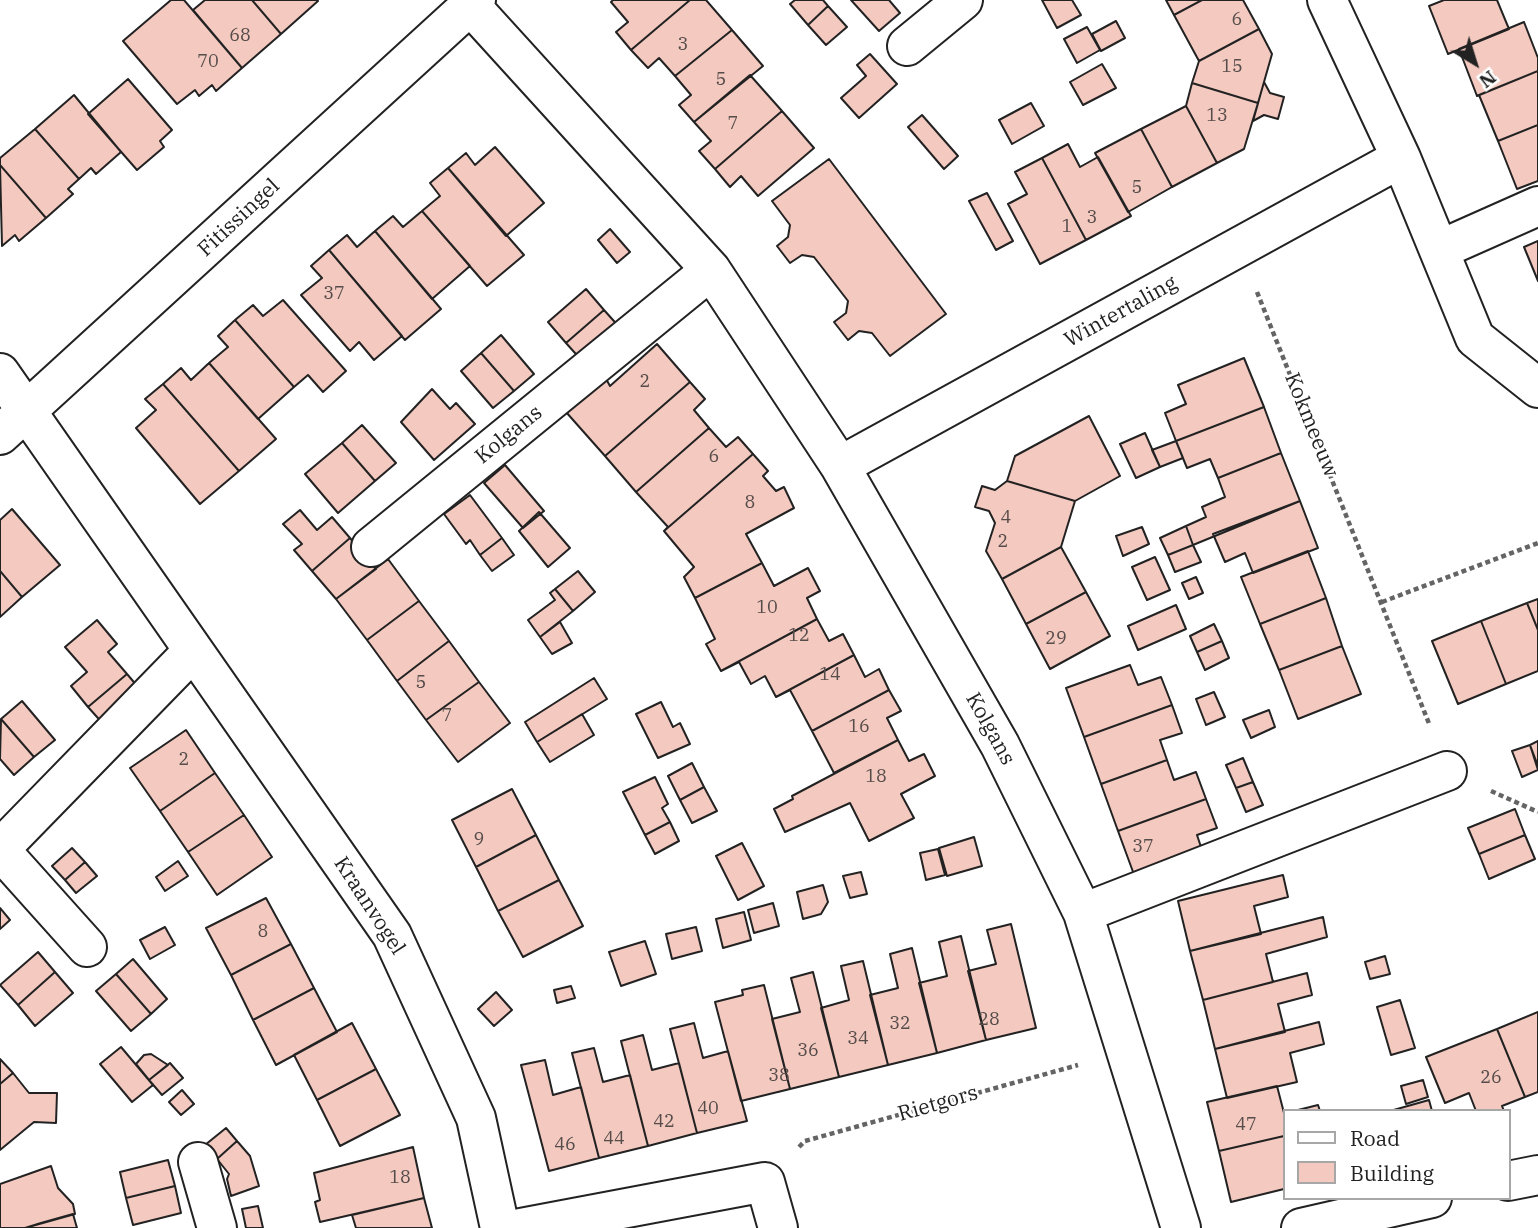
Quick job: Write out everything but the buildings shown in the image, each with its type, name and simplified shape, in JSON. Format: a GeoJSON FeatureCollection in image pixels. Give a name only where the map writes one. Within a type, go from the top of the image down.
{"type":"FeatureCollection","features":[{"type":"Feature","properties":{"kind":"street"},"geometry":{"type":"LineString","coordinates":[[907,46],[963,0]]}},
{"type":"Feature","properties":{"kind":"street"},"geometry":{"type":"LineString","coordinates":[[1327,0],[1401,158],[1475,338],[1538,387]]}},
{"type":"Feature","properties":{"kind":"street","name":"Kolgans"},"geometry":{"type":"LineString","coordinates":[[473,3],[711,270],[840,466],[1000,745],[1083,913],[1181,1228]]}},
{"type":"Feature","properties":{"kind":"street","name":"Fitissingel"},"geometry":{"type":"LineString","coordinates":[[14,423],[473,3]]}},
{"type":"Feature","properties":{"kind":"street","name":"Wintertaling"},"geometry":{"type":"LineString","coordinates":[[840,466],[1401,158]]}},
{"type":"Feature","properties":{"kind":"street"},"geometry":{"type":"LineString","coordinates":[[1439,250],[1538,206]]}},
{"type":"Feature","properties":{"kind":"street","name":"Kolgans"},"geometry":{"type":"LineString","coordinates":[[371,547],[711,270]]}},
{"type":"Feature","properties":{"kind":"street","name":"Kraanvogel"},"geometry":{"type":"LineString","coordinates":[[0,373],[14,423],[193,651],[392,934],[476,1118],[500,1228]]}},
{"type":"Feature","properties":{"kind":"street"},"geometry":{"type":"LineString","coordinates":[[87,947],[0,850],[193,651]]}},
{"type":"Feature","properties":{"kind":"street"},"geometry":{"type":"LineString","coordinates":[[1083,913],[1447,771]]}},
{"type":"Feature","properties":{"kind":"street"},"geometry":{"type":"LineString","coordinates":[[198,1162],[217,1228]]}},
{"type":"Feature","properties":{"kind":"street"},"geometry":{"type":"LineString","coordinates":[[1510,1181],[1538,1175]]}},
{"type":"Feature","properties":{"kind":"street"},"geometry":{"type":"LineString","coordinates":[[521,1228],[765,1182],[778,1228]]}},
{"type":"Feature","properties":{"kind":"street"},"geometry":{"type":"LineString","coordinates":[[1301,1228],[1423,1200]]}},
{"type":"Feature","properties":{"kind":"path","name":"Kokmeeuw"},"geometry":{"type":"LineString","coordinates":[[1239,247],[1447,771]]}},
{"type":"Feature","properties":{"kind":"path"},"geometry":{"type":"LineString","coordinates":[[1382,602],[1538,542]]}},
{"type":"Feature","properties":{"kind":"path","name":"Rietgors"},"geometry":{"type":"LineString","coordinates":[[765,1182],[806,1141],[1126,1052]]}}]}
